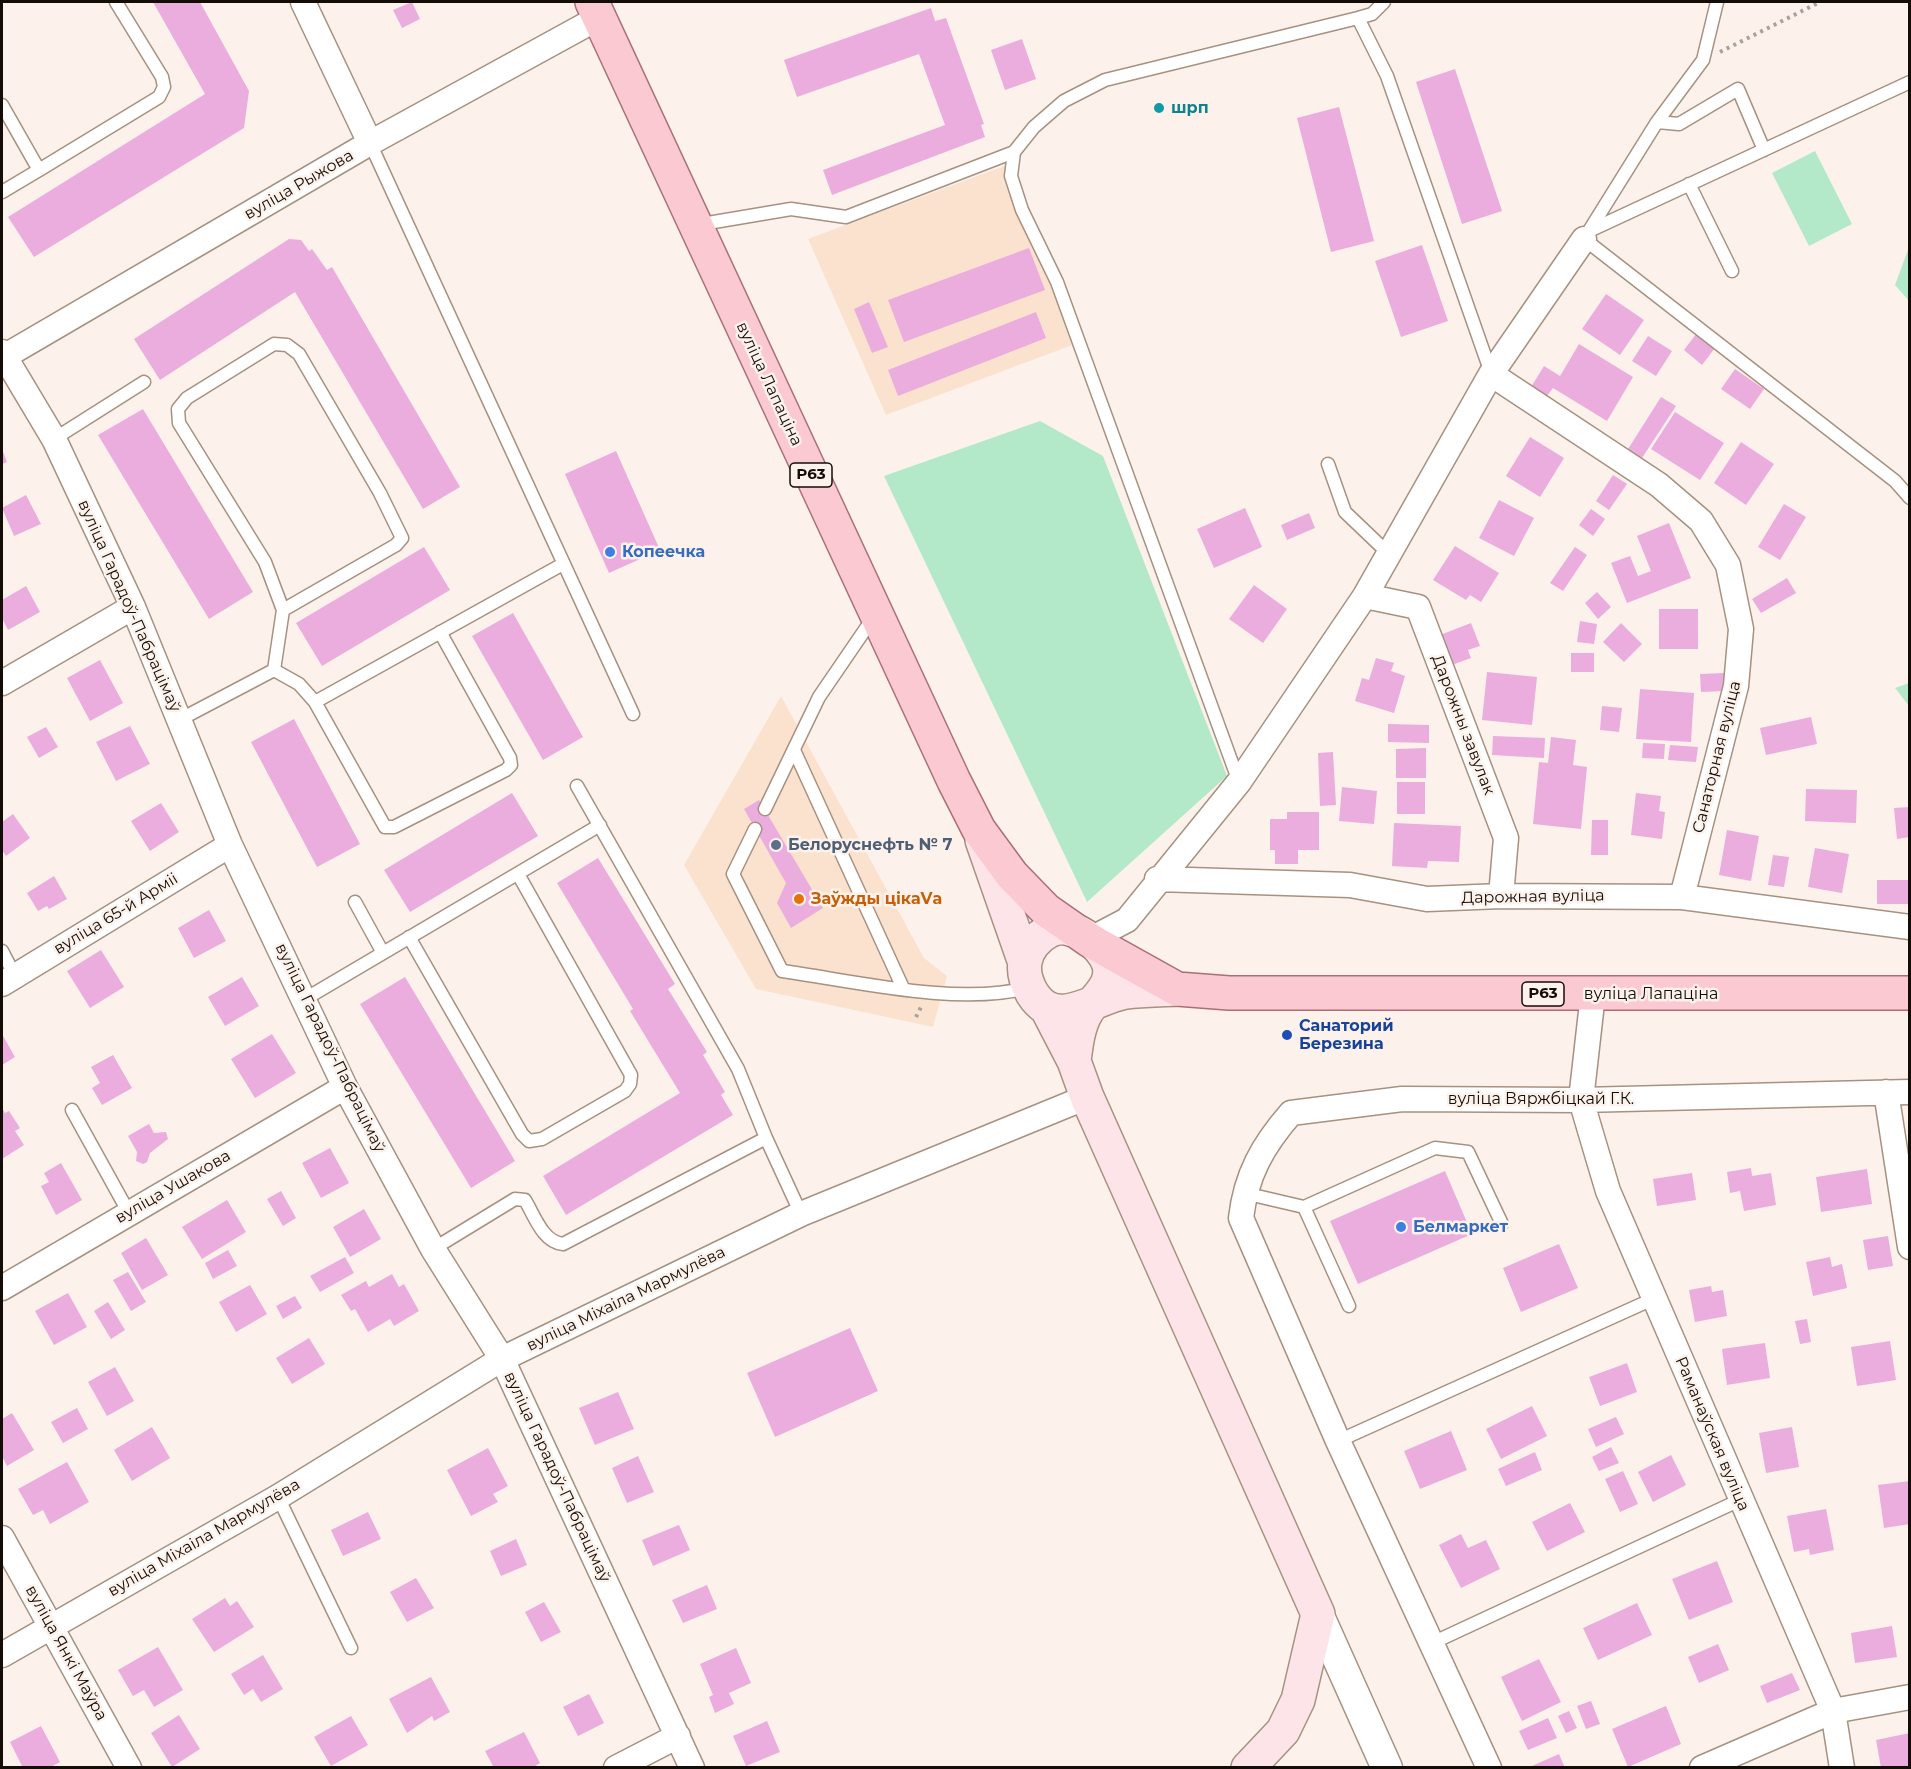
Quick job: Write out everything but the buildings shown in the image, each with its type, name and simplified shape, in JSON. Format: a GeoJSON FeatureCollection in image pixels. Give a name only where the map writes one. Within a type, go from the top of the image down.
{"type":"FeatureCollection","features":[{"type":"Feature","properties":{"kind":"main road","name":"вуліца Лапаціна"},"geometry":{"type":"LineString","coordinates":[[596,10],[876,614],[979,830],[1034,986],[1072,1011],[1126,992],[1177,989],[1229,993],[1910,993]]}},
{"type":"Feature","properties":{"kind":"main road","name":"вуліца Лапаціна"},"geometry":{"type":"LineString","coordinates":[[979,830],[1012,875],[1046,910],[1089,940],[1105,955],[1110,967],[1106,986],[1093,1003]]}},
{"type":"Feature","properties":{"kind":"main road","name":"вуліца Лапаціна"},"geometry":{"type":"LineString","coordinates":[[1034,986],[1034,942],[1051,929],[1069,928],[1177,989]]}},
{"type":"Feature","properties":{"kind":"main road"},"geometry":{"type":"LineString","coordinates":[[1034,986],[1074,1061],[1087,1097],[1318,1614],[1298,1700],[1283,1731],[1248,1767]]}},
{"type":"Feature","properties":{"kind":"main road"},"geometry":{"type":"LineString","coordinates":[[1074,1061],[1083,1020],[1093,1003]]}},
{"type":"Feature","properties":{"kind":"street"},"geometry":{"type":"LineString","coordinates":[[303,2],[370,143]]}},
{"type":"Feature","properties":{"kind":"street","name":"вуліца Рыжова"},"geometry":{"type":"LineString","coordinates":[[2,356],[596,10]]}},
{"type":"Feature","properties":{"kind":"street"},"geometry":{"type":"LineString","coordinates":[[1089,940],[1126,920],[1157,879],[1239,782],[1365,596],[1491,374],[1586,235]]}},
{"type":"Feature","properties":{"kind":"street","name":"вуліца Гарадоў-Пабрацімаў"},"geometry":{"type":"LineString","coordinates":[[2,356],[54,439],[132,607],[230,845],[345,1087],[433,1249],[502,1359],[692,1767]]}},
{"type":"Feature","properties":{"kind":"street","name":"Санаторная вуліца"},"geometry":{"type":"LineString","coordinates":[[1491,374],[1659,485],[1701,521],[1728,565],[1741,629],[1736,686],[1682,897]]}},
{"type":"Feature","properties":{"kind":"street","name":"Дарожны завулак"},"geometry":{"type":"LineString","coordinates":[[1365,596],[1418,607],[1506,838],[1501,896]]}},
{"type":"Feature","properties":{"kind":"street"},"geometry":{"type":"LineString","coordinates":[[2,682],[132,607]]}},
{"type":"Feature","properties":{"kind":"street","name":"вуліца 65-й Арміі"},"geometry":{"type":"LineString","coordinates":[[8,980],[230,845]]}},
{"type":"Feature","properties":{"kind":"street","name":"Дарожная вуліца"},"geometry":{"type":"LineString","coordinates":[[1157,879],[1350,885],[1427,899],[1501,896],[1682,897],[1910,927]]}},
{"type":"Feature","properties":{"kind":"street"},"geometry":{"type":"LineString","coordinates":[[1581,1100],[1593,994]]}},
{"type":"Feature","properties":{"kind":"street","name":"вуліца Ушакова"},"geometry":{"type":"LineString","coordinates":[[2,1288],[345,1087]]}},
{"type":"Feature","properties":{"kind":"street"},"geometry":{"type":"LineString","coordinates":[[1886,1092],[1910,1247]]}},
{"type":"Feature","properties":{"kind":"street","name":"вуліца Вяржбіцкай Г.К."},"geometry":{"type":"LineString","coordinates":[[1244,1193],[1267,1141],[1291,1113],[1402,1099],[1581,1100],[1910,1092]]}},
{"type":"Feature","properties":{"kind":"street","name":"вуліца Міхаіла Мармулёва"},"geometry":{"type":"LineString","coordinates":[[2,1655],[278,1497],[502,1359],[801,1214],[1087,1097]]}},
{"type":"Feature","properties":{"kind":"street","name":"Раманаўская вуліца"},"geometry":{"type":"LineString","coordinates":[[1581,1100],[1608,1191],[1833,1711],[1842,1767]]}},
{"type":"Feature","properties":{"kind":"street"},"geometry":{"type":"LineString","coordinates":[[1244,1193],[1241,1218],[1338,1441],[1430,1644],[1489,1767]]}},
{"type":"Feature","properties":{"kind":"street","name":"вуліца Янкі Маўра"},"geometry":{"type":"LineString","coordinates":[[2,1539],[129,1767]]}},
{"type":"Feature","properties":{"kind":"street"},"geometry":{"type":"LineString","coordinates":[[1318,1614],[1387,1767]]}},
{"type":"Feature","properties":{"kind":"street"},"geometry":{"type":"LineString","coordinates":[[1702,1767],[1833,1711],[1910,1697]]}},
{"type":"Feature","properties":{"kind":"street"},"geometry":{"type":"LineString","coordinates":[[616,1767],[678,1736]]}},
{"type":"Feature","properties":{"kind":"lane"},"geometry":{"type":"LineString","coordinates":[[2,192],[159,97],[164,87],[162,77],[116,2]]}},
{"type":"Feature","properties":{"kind":"lane"},"geometry":{"type":"LineString","coordinates":[[695,226],[791,209],[846,217],[1014,152],[1034,127],[1064,101],[1105,80],[1358,18],[1372,14],[1384,2]]}},
{"type":"Feature","properties":{"kind":"lane"},"geometry":{"type":"LineString","coordinates":[[1586,235],[1657,122],[1703,60],[1717,2]]}},
{"type":"Feature","properties":{"kind":"lane"},"geometry":{"type":"LineString","coordinates":[[1358,18],[1388,76],[1491,374]]}},
{"type":"Feature","properties":{"kind":"lane"},"geometry":{"type":"LineString","coordinates":[[1586,235],[1689,184],[1910,82]]}},
{"type":"Feature","properties":{"kind":"lane"},"geometry":{"type":"LineString","coordinates":[[1657,122],[1679,124],[1738,89],[1764,150]]}},
{"type":"Feature","properties":{"kind":"lane"},"geometry":{"type":"LineString","coordinates":[[2,105],[39,170]]}},
{"type":"Feature","properties":{"kind":"lane"},"geometry":{"type":"LineString","coordinates":[[370,143],[633,714]]}},
{"type":"Feature","properties":{"kind":"lane"},"geometry":{"type":"LineString","coordinates":[[1014,152],[1011,176],[1022,210],[1057,282],[1239,782]]}},
{"type":"Feature","properties":{"kind":"lane"},"geometry":{"type":"LineString","coordinates":[[1689,184],[1732,271]]}},
{"type":"Feature","properties":{"kind":"lane"},"geometry":{"type":"LineString","coordinates":[[1586,235],[1895,482],[1910,498]]}},
{"type":"Feature","properties":{"kind":"lane"},"geometry":{"type":"LineString","coordinates":[[274,670],[283,610],[265,562],[179,423],[178,409],[187,398],[274,344],[287,345],[299,354],[380,493],[402,538],[396,545],[283,610]]}},
{"type":"Feature","properties":{"kind":"lane"},"geometry":{"type":"LineString","coordinates":[[54,439],[144,382]]}},
{"type":"Feature","properties":{"kind":"lane"},"geometry":{"type":"LineString","coordinates":[[1328,464],[1345,512],[1389,554]]}},
{"type":"Feature","properties":{"kind":"lane"},"geometry":{"type":"LineString","coordinates":[[315,702],[563,564]]}},
{"type":"Feature","properties":{"kind":"lane"},"geometry":{"type":"LineString","coordinates":[[765,809],[819,697],[876,614]]}},
{"type":"Feature","properties":{"kind":"lane"},"geometry":{"type":"LineString","coordinates":[[274,670],[299,684],[315,702],[385,827],[394,827],[506,770],[511,765],[510,758],[440,632]]}},
{"type":"Feature","properties":{"kind":"lane"},"geometry":{"type":"LineString","coordinates":[[179,720],[274,670]]}},
{"type":"Feature","properties":{"kind":"lane"},"geometry":{"type":"LineString","coordinates":[[794,750],[903,988]]}},
{"type":"Feature","properties":{"kind":"lane"},"geometry":{"type":"LineString","coordinates":[[577,786],[738,1069],[766,1138],[801,1214]]}},
{"type":"Feature","properties":{"kind":"lane"},"geometry":{"type":"LineString","coordinates":[[305,999],[600,825]]}},
{"type":"Feature","properties":{"kind":"lane"},"geometry":{"type":"LineString","coordinates":[[755,829],[733,874],[782,971],[928,992],[1004,994],[1034,986]]}},
{"type":"Feature","properties":{"kind":"lane"},"geometry":{"type":"LineString","coordinates":[[409,937],[522,1134],[529,1141],[542,1139],[626,1091],[632,1075],[518,874]]}},
{"type":"Feature","properties":{"kind":"lane"},"geometry":{"type":"LineString","coordinates":[[355,902],[383,953]]}},
{"type":"Feature","properties":{"kind":"lane"},"geometry":{"type":"LineString","coordinates":[[2,951],[8,980]]}},
{"type":"Feature","properties":{"kind":"lane"},"geometry":{"type":"LineString","coordinates":[[72,1110],[129,1213]]}},
{"type":"Feature","properties":{"kind":"lane"},"geometry":{"type":"LineString","coordinates":[[433,1249],[515,1199],[525,1200],[548,1239],[554,1243],[563,1244],[766,1138]]}},
{"type":"Feature","properties":{"kind":"lane"},"geometry":{"type":"LineString","coordinates":[[1244,1193],[1304,1207],[1436,1148],[1468,1152],[1502,1224]]}},
{"type":"Feature","properties":{"kind":"lane"},"geometry":{"type":"LineString","coordinates":[[1304,1207],[1350,1306]]}},
{"type":"Feature","properties":{"kind":"lane"},"geometry":{"type":"LineString","coordinates":[[1338,1441],[1653,1299]]}},
{"type":"Feature","properties":{"kind":"lane"},"geometry":{"type":"LineString","coordinates":[[278,1497],[351,1648]]}},
{"type":"Feature","properties":{"kind":"lane"},"geometry":{"type":"LineString","coordinates":[[1430,1644],[1740,1500]]}},
{"type":"Feature","properties":{"kind":"path"},"geometry":{"type":"LineString","coordinates":[[1703,60],[1820,2]]}},
{"type":"Feature","properties":{"kind":"shaded area"},"geometry":{"type":"Polygon","coordinates":[[[1007,165],[1075,344],[886,415],[808,239],[1007,165]]]}},
{"type":"Feature","properties":{"kind":"shaded area"},"geometry":{"type":"Polygon","coordinates":[[[781,696],[924,958],[947,976],[933,1027],[756,989],[684,865],[781,696]]]}},
{"type":"Feature","properties":{"kind":"green space"},"geometry":{"type":"Polygon","coordinates":[[[1815,151],[1852,224],[1809,246],[1772,173],[1815,151]]]}},
{"type":"Feature","properties":{"kind":"green space"},"geometry":{"type":"Polygon","coordinates":[[[1909,247],[1910,301],[1895,285],[1909,247]]]}},
{"type":"Feature","properties":{"kind":"green space"},"geometry":{"type":"Polygon","coordinates":[[[1040,421],[1103,456],[1227,776],[1087,902],[884,476],[1040,421]]]}},
{"type":"Feature","properties":{"kind":"green space"},"geometry":{"type":"Polygon","coordinates":[[[1910,683],[1909,706],[1895,688],[1910,683]]]}},
{"type":"Feature","properties":{"kind":"place","name":"шрп"},"geometry":{"type":"Point","coordinates":[1159,108]}},
{"type":"Feature","properties":{"kind":"place","name":"Копеечка"},"geometry":{"type":"Point","coordinates":[610,552]}},
{"type":"Feature","properties":{"kind":"place","name":"Белоруснефть № 7"},"geometry":{"type":"Point","coordinates":[776,845]}},
{"type":"Feature","properties":{"kind":"place","name":"Заўжды цікаVа"},"geometry":{"type":"Point","coordinates":[799,899]}},
{"type":"Feature","properties":{"kind":"place","name":"Санаторий Березина"},"geometry":{"type":"Point","coordinates":[1287,1035]}},
{"type":"Feature","properties":{"kind":"place","name":"Белмаркет"},"geometry":{"type":"Point","coordinates":[1401,1227]}}]}
